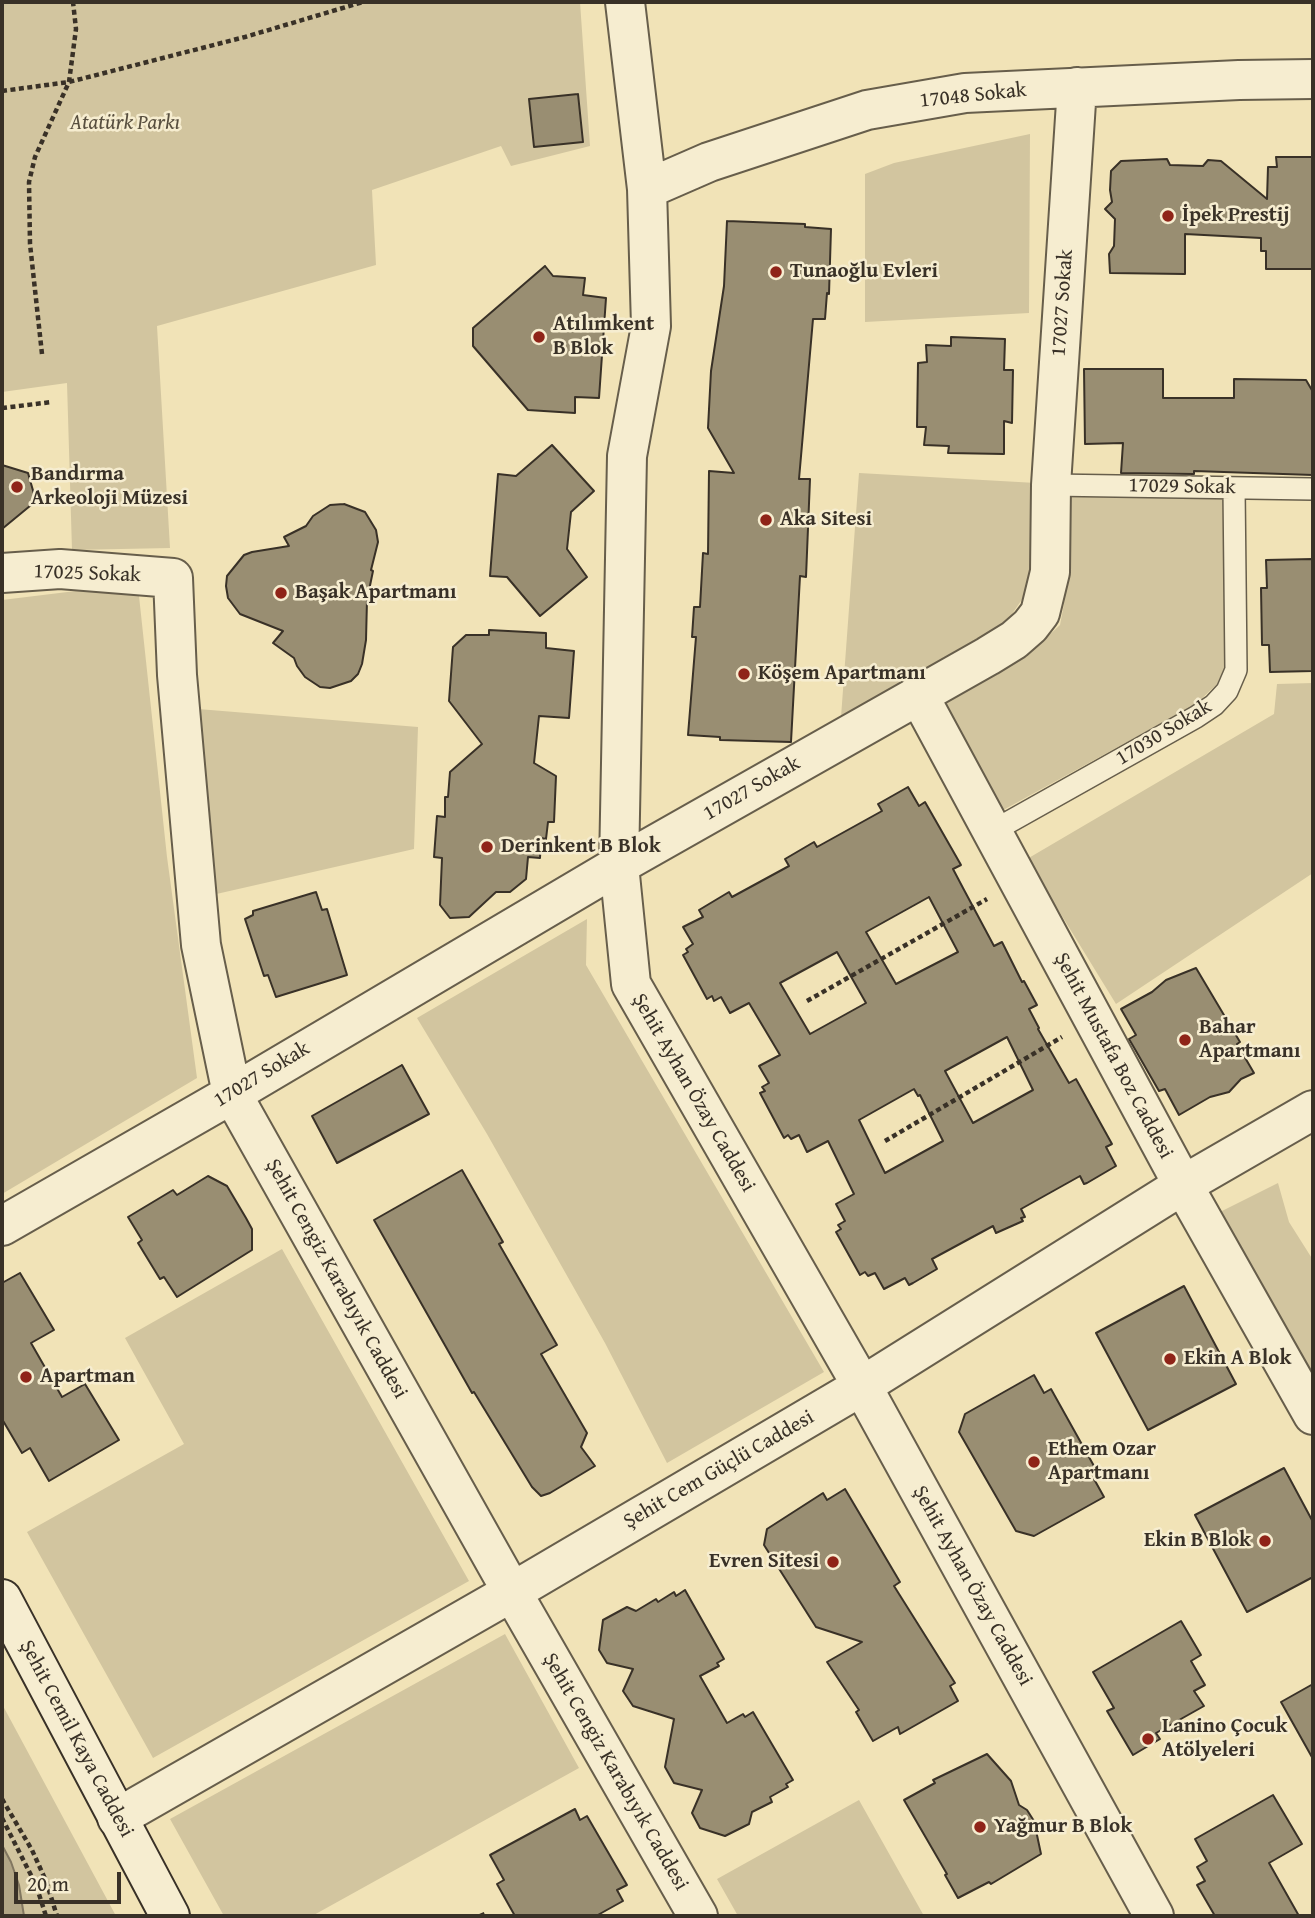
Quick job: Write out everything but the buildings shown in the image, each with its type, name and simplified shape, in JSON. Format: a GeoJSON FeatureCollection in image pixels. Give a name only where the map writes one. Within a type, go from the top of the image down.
{"type":"FeatureCollection","features":[{"type":"Feature","properties":{"kind":"street","name":"Şehit Ayhan Özay Caddesi"},"geometry":{"type":"LineString","coordinates":[[625,2],[647,189],[651,326],[627,456],[619,865],[631,984],[862,1386],[1154,1916]]}},
{"type":"Feature","properties":{"kind":"street","name":"17048 Sokak"},"geometry":{"type":"LineString","coordinates":[[647,189],[721,158],[867,110],[965,93],[1313,79]]}},
{"type":"Feature","properties":{"kind":"street","name":"17027 Sokak"},"geometry":{"type":"LineString","coordinates":[[2,1226],[232,1094],[619,865],[1014,640],[1030,626],[1040,613],[1050,572],[1051,485],[1077,87]]}},
{"type":"Feature","properties":{"kind":"street","name":"17025 Sokak"},"geometry":{"type":"LineString","coordinates":[[2,573],[60,569],[173,578]]}},
{"type":"Feature","properties":{"kind":"street","name":"Şehit Cengiz Karabıyık Caddesi"},"geometry":{"type":"LineString","coordinates":[[173,578],[177,675],[201,945],[232,1094],[698,1916]]}},
{"type":"Feature","properties":{"kind":"street","name":"Şehit Mustafa Boz Caddesi"},"geometry":{"type":"LineString","coordinates":[[918,694],[1183,1185],[1313,1415]]}},
{"type":"Feature","properties":{"kind":"street","name":"Şehit Cem Güçlü Caddesi"},"geometry":{"type":"LineString","coordinates":[[117,1818],[512,1592],[862,1386],[1183,1185],[1313,1110]]}},
{"type":"Feature","properties":{"kind":"street","name":"Şehit Cemil Kaya Caddesi"},"geometry":{"type":"LineString","coordinates":[[2,1599],[170,1916]]}},
{"type":"Feature","properties":{"kind":"lane","name":"17029 Sokak"},"geometry":{"type":"LineString","coordinates":[[1051,485],[1313,489]]}},
{"type":"Feature","properties":{"kind":"lane","name":"17030 Sokak"},"geometry":{"type":"LineString","coordinates":[[993,831],[1196,717],[1214,705],[1227,691],[1236,670],[1234,488]]}},
{"type":"Feature","properties":{"kind":"path"},"geometry":{"type":"LineString","coordinates":[[43,354],[30,244],[29,182],[35,157],[69,82],[76,29],[73,2]]}},
{"type":"Feature","properties":{"kind":"path"},"geometry":{"type":"LineString","coordinates":[[2,91],[69,82],[245,37],[363,2]]}},
{"type":"Feature","properties":{"kind":"path"},"geometry":{"type":"LineString","coordinates":[[2,408],[52,402]]}},
{"type":"Feature","properties":{"kind":"path"},"geometry":{"type":"LineString","coordinates":[[807,1001],[987,898]]}},
{"type":"Feature","properties":{"kind":"path"},"geometry":{"type":"LineString","coordinates":[[885,1142],[1065,1035]]}},
{"type":"Feature","properties":{"kind":"path"},"geometry":{"type":"LineString","coordinates":[[2,1799],[32,1850],[46,1881],[57,1916]]}},
{"type":"Feature","properties":{"kind":"path"},"geometry":{"type":"LineString","coordinates":[[2,1818],[36,1885],[46,1916]]}},
{"type":"Feature","properties":{"kind":"green space","name":"Atatürk Parkı"},"geometry":{"type":"Polygon","coordinates":[[[2,2],[580,2],[590,146],[511,166],[501,146],[372,190],[376,265],[157,326],[170,548],[72,550],[67,383],[2,392],[2,2]]]}},
{"type":"Feature","properties":{"kind":"green space"},"geometry":{"type":"Polygon","coordinates":[[[1030,134],[1029,313],[865,322],[865,174],[894,163],[1030,134]]]}},
{"type":"Feature","properties":{"kind":"green space"},"geometry":{"type":"Polygon","coordinates":[[[859,473],[1036,483],[1031,570],[1023,598],[1003,627],[841,717],[859,473]]]}},
{"type":"Feature","properties":{"kind":"green space"},"geometry":{"type":"Polygon","coordinates":[[[1071,492],[1223,499],[1226,664],[1217,684],[1196,704],[996,814],[943,703],[1046,638],[1060,625],[1064,604],[1071,492]]]}},
{"type":"Feature","properties":{"kind":"green space"},"geometry":{"type":"Polygon","coordinates":[[[92,589],[139,596],[167,857],[197,1078],[2,1194],[2,600],[92,589]]]}},
{"type":"Feature","properties":{"kind":"green space"},"geometry":{"type":"Polygon","coordinates":[[[1313,683],[1313,873],[1116,1004],[1027,859],[1274,714],[1277,684],[1313,683]]]}},
{"type":"Feature","properties":{"kind":"green space"},"geometry":{"type":"Polygon","coordinates":[[[198,709],[418,727],[414,849],[212,895],[198,709]]]}},
{"type":"Feature","properties":{"kind":"green space"},"geometry":{"type":"Polygon","coordinates":[[[587,919],[586,965],[824,1372],[667,1463],[605,1343],[487,1134],[417,1018],[587,919]]]}},
{"type":"Feature","properties":{"kind":"green space"},"geometry":{"type":"Polygon","coordinates":[[[1278,1183],[1289,1222],[1313,1260],[1313,1383],[1220,1212],[1278,1183]]]}},
{"type":"Feature","properties":{"kind":"green space"},"geometry":{"type":"Polygon","coordinates":[[[282,1249],[469,1581],[153,1758],[27,1532],[184,1444],[125,1338],[282,1249]]]}},
{"type":"Feature","properties":{"kind":"green space"},"geometry":{"type":"Polygon","coordinates":[[[505,1634],[579,1768],[312,1916],[224,1916],[170,1819],[505,1634]]]}},
{"type":"Feature","properties":{"kind":"green space"},"geometry":{"type":"Polygon","coordinates":[[[2,1704],[116,1916],[2,1916],[2,1704]]]}},
{"type":"Feature","properties":{"kind":"green space"},"geometry":{"type":"Polygon","coordinates":[[[859,1800],[924,1916],[738,1916],[717,1879],[859,1800]]]}},
{"type":"Feature","properties":{"kind":"shaded area"},"geometry":{"type":"Polygon","coordinates":[[[2,1845],[19,1885],[24,1916],[3,1916],[2,1845]]]}},
{"type":"Feature","properties":{"kind":"place","name":"İpek Prestij"},"geometry":{"type":"Point","coordinates":[1168,216]}},
{"type":"Feature","properties":{"kind":"place","name":"Tunaoğlu Evleri"},"geometry":{"type":"Point","coordinates":[776,272]}},
{"type":"Feature","properties":{"kind":"place","name":"Atılımkent B Blok"},"geometry":{"type":"Point","coordinates":[539,337]}},
{"type":"Feature","properties":{"kind":"place","name":"Bandırma Arkeoloji Müzesi"},"geometry":{"type":"Point","coordinates":[17,487]}},
{"type":"Feature","properties":{"kind":"place","name":"Aka Sitesi"},"geometry":{"type":"Point","coordinates":[766,520]}},
{"type":"Feature","properties":{"kind":"place","name":"Başak Apartmanı"},"geometry":{"type":"Point","coordinates":[281,593]}},
{"type":"Feature","properties":{"kind":"place","name":"Köşem Apartmanı"},"geometry":{"type":"Point","coordinates":[744,674]}},
{"type":"Feature","properties":{"kind":"place","name":"Derinkent B Blok"},"geometry":{"type":"Point","coordinates":[487,847]}},
{"type":"Feature","properties":{"kind":"place","name":"Bahar Apartmanı"},"geometry":{"type":"Point","coordinates":[1185,1040]}},
{"type":"Feature","properties":{"kind":"place","name":"Ekin A Blok"},"geometry":{"type":"Point","coordinates":[1170,1359]}},
{"type":"Feature","properties":{"kind":"place","name":"Apartman"},"geometry":{"type":"Point","coordinates":[26,1377]}},
{"type":"Feature","properties":{"kind":"place","name":"Ethem Ozar Apartmanı"},"geometry":{"type":"Point","coordinates":[1034,1462]}},
{"type":"Feature","properties":{"kind":"place","name":"Ekin B Blok"},"geometry":{"type":"Point","coordinates":[1265,1541]}},
{"type":"Feature","properties":{"kind":"place","name":"Evren Sitesi"},"geometry":{"type":"Point","coordinates":[833,1562]}},
{"type":"Feature","properties":{"kind":"place","name":"Lanino Çocuk Atölyeleri"},"geometry":{"type":"Point","coordinates":[1148,1739]}},
{"type":"Feature","properties":{"kind":"place","name":"Yağmur B Blok"},"geometry":{"type":"Point","coordinates":[980,1827]}}]}
